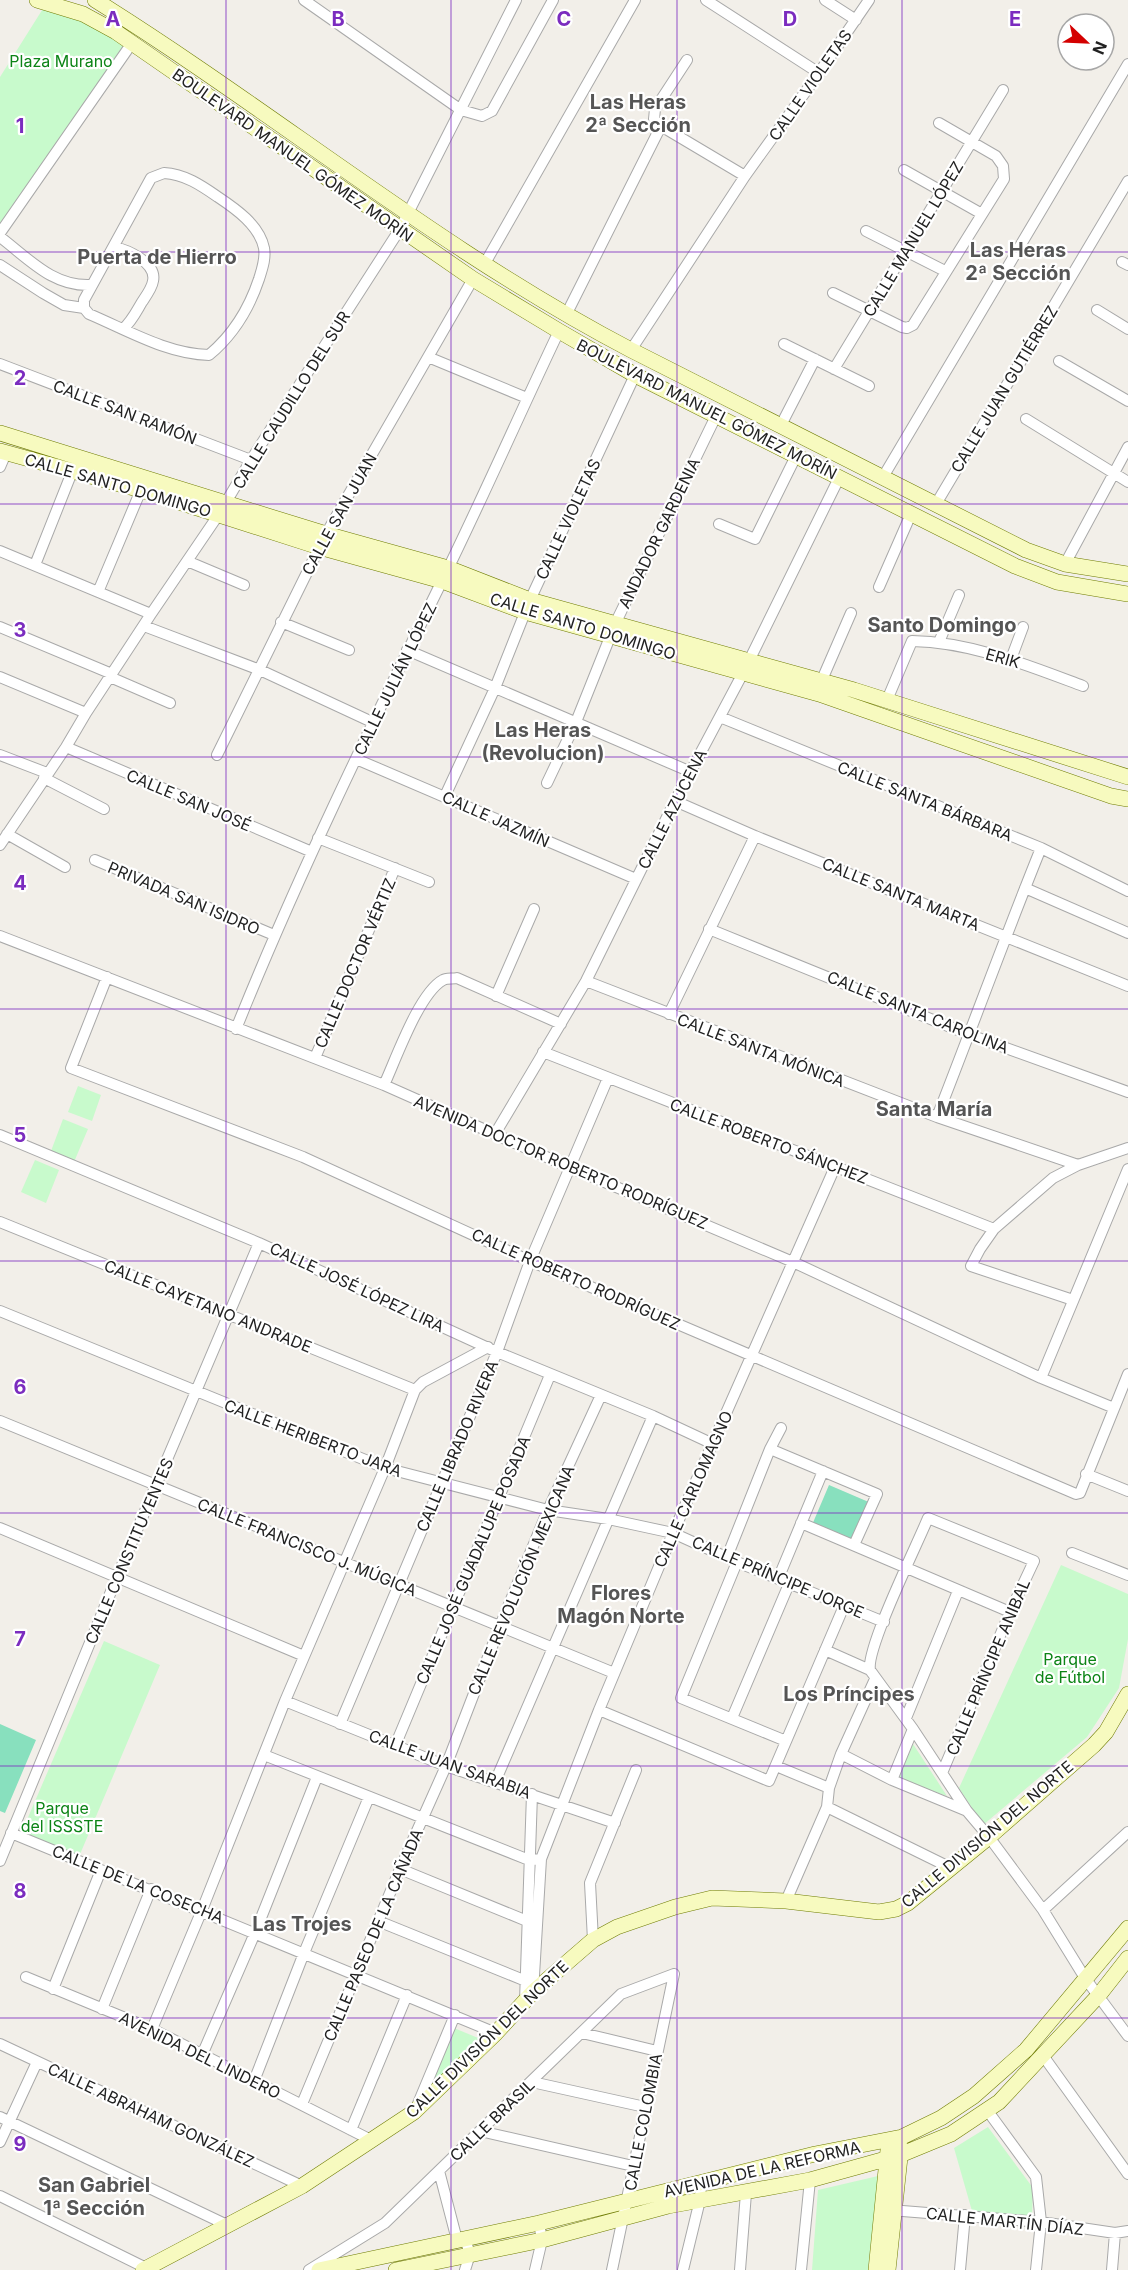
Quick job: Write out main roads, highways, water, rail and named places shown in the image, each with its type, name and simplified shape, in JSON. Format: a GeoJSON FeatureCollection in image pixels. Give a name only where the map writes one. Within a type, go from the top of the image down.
{"type":"FeatureCollection","features":[{"type":"Feature","properties":{"kind":"main road","name":"BOULEVARD MANUEL GÓMEZ MORÍN"},"geometry":{"type":"LineString","coordinates":[[38,0],[83,14],[132,43],[473,279],[635,375],[1036,575],[1057,582],[1128,594]]}},
{"type":"Feature","properties":{"kind":"main road","name":"BOULEVARD MANUEL GÓMEZ MORÍN"},"geometry":{"type":"LineString","coordinates":[[95,0],[242,98],[484,266],[566,315],[1026,550],[1065,564],[1128,574]]}},
{"type":"Feature","properties":{"kind":"main road","name":"CALLE SANTO DOMINGO"},"geometry":{"type":"LineString","coordinates":[[0,433],[322,540],[445,575],[528,606],[746,666],[821,682],[887,700],[1128,777]]}},
{"type":"Feature","properties":{"kind":"main road","name":"CALLE SANTO DOMINGO"},"geometry":{"type":"LineString","coordinates":[[2,457],[223,508]]}},
{"type":"Feature","properties":{"kind":"main road"},"geometry":{"type":"LineString","coordinates":[[905,511],[908,490]]}},
{"type":"Feature","properties":{"kind":"main road","name":"CALLE SANTO DOMINGO"},"geometry":{"type":"LineString","coordinates":[[746,666],[819,694],[1111,796],[1128,799]]}},
{"type":"Feature","properties":{"kind":"main road","name":"CALLE DIVISIÓN DEL NORTE"},"geometry":{"type":"LineString","coordinates":[[144,2269],[302,2186],[414,2112],[496,2033],[528,1991],[593,1940],[617,1927],[675,1907],[712,1898],[786,1901],[879,1912],[896,1909],[908,1903],[989,1837],[1094,1745],[1115,1718],[1128,1694]]}},
{"type":"Feature","properties":{"kind":"main road","name":"AVENIDA DE LA REFORMA"},"geometry":{"type":"LineString","coordinates":[[319,2270],[539,2223],[815,2154],[895,2139],[941,2118],[974,2096],[1026,2050],[1128,1928]]}},
{"type":"Feature","properties":{"kind":"main road","name":"AVENIDA DE LA REFORMA"},"geometry":{"type":"LineString","coordinates":[[396,2270],[542,2240],[700,2200],[810,2180],[893,2157],[951,2134],[999,2102],[1044,2057],[1099,1995],[1128,1958]]}},
{"type":"Feature","properties":{"kind":"main road"},"geometry":{"type":"LineString","coordinates":[[888,2270],[888,2210],[895,2139]]}},
{"type":"Feature","properties":{"kind":"main road"},"geometry":{"type":"LineString","coordinates":[[876,2270],[888,2210]]}},
{"type":"Feature","properties":{"kind":"district","name":"Las Heras 2ª Sección"},"geometry":{"type":"Point","coordinates":[638,114]}},
{"type":"Feature","properties":{"kind":"district","name":"Puerta de Hierro"},"geometry":{"type":"Point","coordinates":[157,257]}},
{"type":"Feature","properties":{"kind":"district","name":"Las Heras 2ª Sección"},"geometry":{"type":"Point","coordinates":[1018,262]}},
{"type":"Feature","properties":{"kind":"district","name":"Santo Domingo"},"geometry":{"type":"Point","coordinates":[942,625]}},
{"type":"Feature","properties":{"kind":"district","name":"Las Heras (Revolucion)"},"geometry":{"type":"Point","coordinates":[543,742]}},
{"type":"Feature","properties":{"kind":"district","name":"Santa María"},"geometry":{"type":"Point","coordinates":[934,1109]}},
{"type":"Feature","properties":{"kind":"district","name":"Flores Magón Norte"},"geometry":{"type":"Point","coordinates":[621,1604]}},
{"type":"Feature","properties":{"kind":"district","name":"Los Príncipes"},"geometry":{"type":"Point","coordinates":[849,1694]}},
{"type":"Feature","properties":{"kind":"district","name":"Las Trojes"},"geometry":{"type":"Point","coordinates":[302,1924]}},
{"type":"Feature","properties":{"kind":"district","name":"San Gabriel 1ª Sección"},"geometry":{"type":"Point","coordinates":[94,2196]}},
{"type":"Feature","properties":{"kind":"park label","name":"Plaza Murano"},"geometry":{"type":"Point","coordinates":[61,61]}},
{"type":"Feature","properties":{"kind":"park label","name":"Parque de Fútbol"},"geometry":{"type":"Point","coordinates":[1070,1668]}},
{"type":"Feature","properties":{"kind":"park label","name":"Parque del ISSSTE"},"geometry":{"type":"Point","coordinates":[62,1817]}}]}
